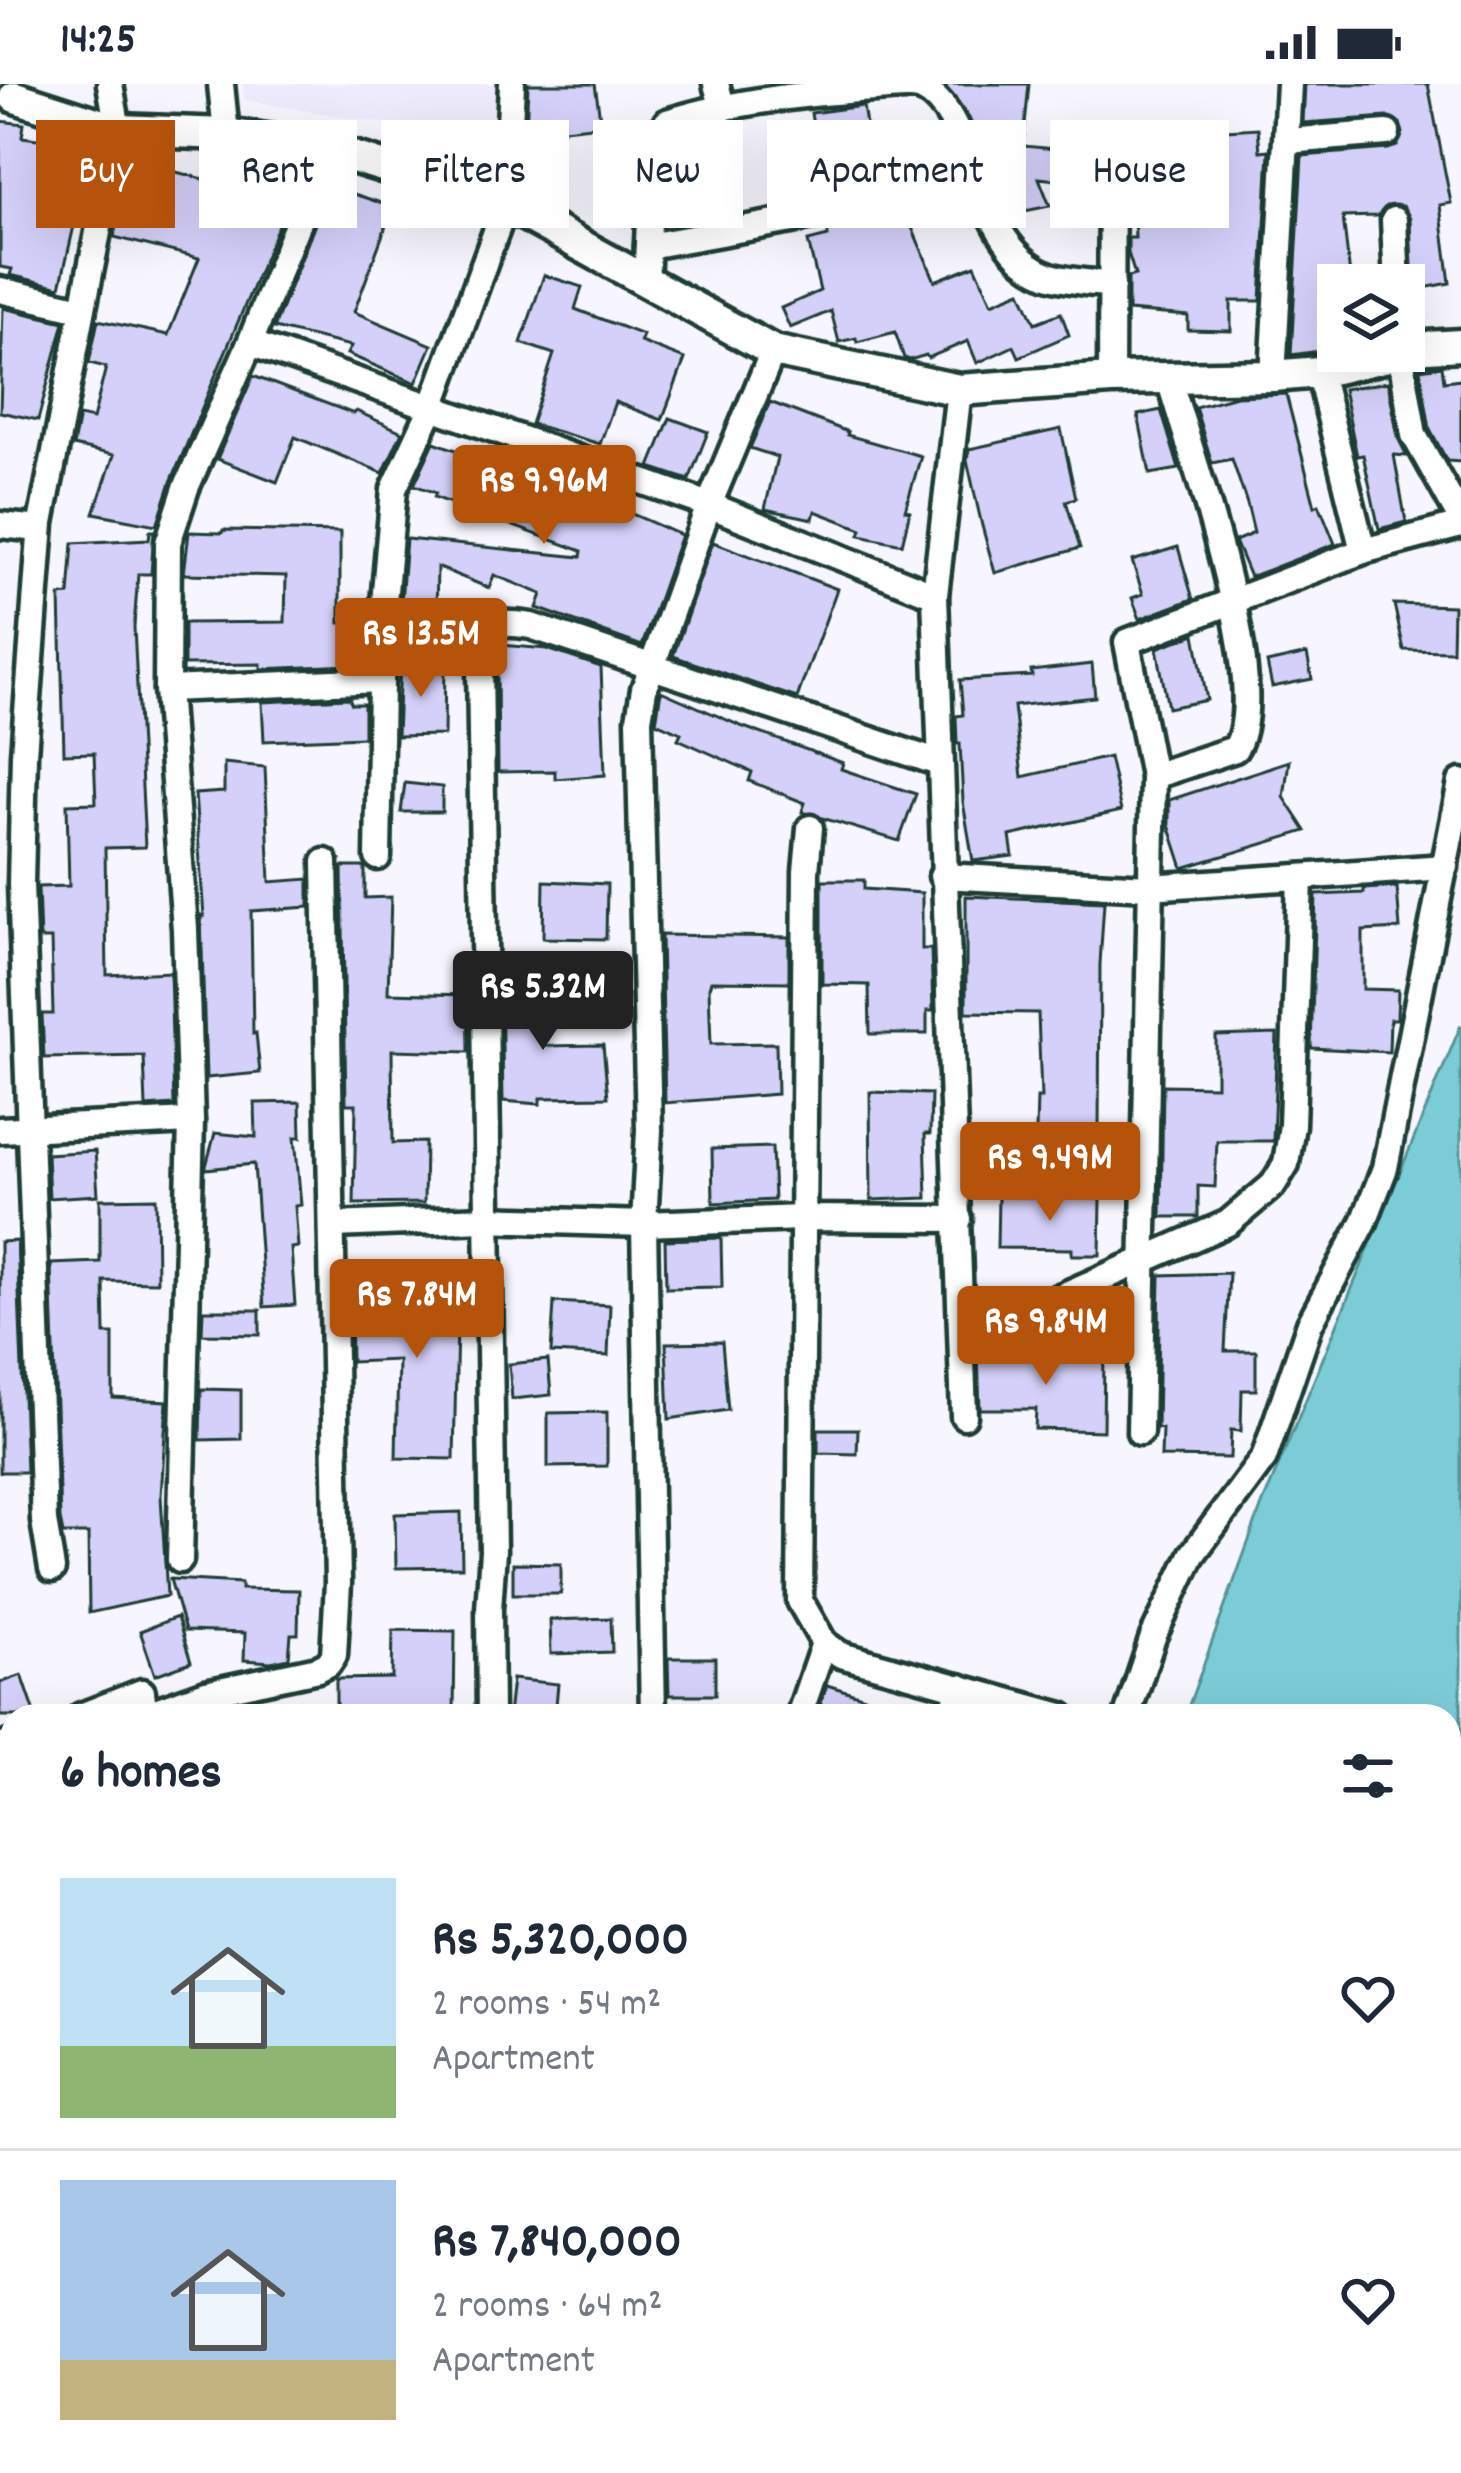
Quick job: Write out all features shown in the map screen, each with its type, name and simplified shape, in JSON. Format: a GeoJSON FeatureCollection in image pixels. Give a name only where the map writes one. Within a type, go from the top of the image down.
{"type":"FeatureCollection","features":[{"type":"Feature","properties":{"kind":"street"},"geometry":{"type":"LineString","coordinates":[[110,84],[116,120]]}},
{"type":"Feature","properties":{"kind":"street"},"geometry":{"type":"LineString","coordinates":[[221,84],[225,120]]}},
{"type":"Feature","properties":{"kind":"street"},"geometry":{"type":"LineString","coordinates":[[510,120],[512,84]]}},
{"type":"Feature","properties":{"kind":"street"},"geometry":{"type":"LineString","coordinates":[[1274,376],[1289,84]]}},
{"type":"Feature","properties":{"kind":"street"},"geometry":{"type":"LineString","coordinates":[[646,284],[655,138],[667,122],[719,96],[908,87],[926,91],[959,137],[997,227],[1015,254],[1049,275],[1112,285]]}},
{"type":"Feature","properties":{"kind":"street"},"geometry":{"type":"LineString","coordinates":[[5,95],[86,120]]}},
{"type":"Feature","properties":{"kind":"street"},"geometry":{"type":"LineString","coordinates":[[1288,142],[1387,133]]}},
{"type":"Feature","properties":{"kind":"street"},"geometry":{"type":"LineString","coordinates":[[1394,220],[1396,264]]}},
{"type":"Feature","properties":{"kind":"street"},"geometry":{"type":"LineString","coordinates":[[648,246],[767,224]]}},
{"type":"Feature","properties":{"kind":"street"},"geometry":{"type":"LineString","coordinates":[[52,1569],[44,1521],[12,754],[40,529],[98,228]]}},
{"type":"Feature","properties":{"kind":"street"},"geometry":{"type":"LineString","coordinates":[[180,1560],[191,1121],[185,929],[167,688],[168,543],[186,488],[295,228]]}},
{"type":"Feature","properties":{"kind":"street"},"geometry":{"type":"LineString","coordinates":[[378,857],[381,680],[394,489],[432,407],[497,228]]}},
{"type":"Feature","properties":{"kind":"street"},"geometry":{"type":"LineString","coordinates":[[548,228],[773,351],[959,389],[1319,372],[1363,551]]}},
{"type":"Feature","properties":{"kind":"street"},"geometry":{"type":"LineString","coordinates":[[1112,228],[1112,379]]}},
{"type":"Feature","properties":{"kind":"street"},"geometry":{"type":"LineString","coordinates":[[0,290],[81,309]]}},
{"type":"Feature","properties":{"kind":"street"},"geometry":{"type":"LineString","coordinates":[[250,343],[709,505],[935,595]]}},
{"type":"Feature","properties":{"kind":"street"},"geometry":{"type":"LineString","coordinates":[[1425,349],[1461,345]]}},
{"type":"Feature","properties":{"kind":"street"},"geometry":{"type":"LineString","coordinates":[[653,1704],[644,1224],[649,1130],[639,719],[709,505],[773,351]]}},
{"type":"Feature","properties":{"kind":"street"},"geometry":{"type":"LineString","coordinates":[[1140,1432],[1153,776],[1127,642],[1458,511],[1414,435],[1404,372]]}},
{"type":"Feature","properties":{"kind":"street"},"geometry":{"type":"LineString","coordinates":[[1153,776],[1235,749],[1243,738],[1246,716],[1234,602],[1168,380]]}},
{"type":"Feature","properties":{"kind":"street"},"geometry":{"type":"LineString","coordinates":[[959,389],[935,595],[964,1416]]}},
{"type":"Feature","properties":{"kind":"street"},"geometry":{"type":"LineString","coordinates":[[0,525],[40,529]]}},
{"type":"Feature","properties":{"kind":"street"},"geometry":{"type":"LineString","coordinates":[[490,1704],[493,1552],[480,665],[484,641],[492,626],[502,622],[531,626],[939,763]]}},
{"type":"Feature","properties":{"kind":"street"},"geometry":{"type":"LineString","coordinates":[[167,688],[381,680]]}},
{"type":"Feature","properties":{"kind":"street"},"geometry":{"type":"LineString","coordinates":[[1131,1704],[1154,1637],[1192,1555],[1264,1458],[1310,1323],[1364,1222],[1385,1168],[1461,782]]}},
{"type":"Feature","properties":{"kind":"street"},"geometry":{"type":"LineString","coordinates":[[810,828],[801,1218],[800,1600],[824,1643],[841,1654],[1020,1704]]}},
{"type":"Feature","properties":{"kind":"street"},"geometry":{"type":"LineString","coordinates":[[176,1704],[317,1669],[334,1655],[338,1583],[325,862]]}},
{"type":"Feature","properties":{"kind":"street"},"geometry":{"type":"LineString","coordinates":[[942,876],[1149,887],[1445,867]]}},
{"type":"Feature","properties":{"kind":"street"},"geometry":{"type":"LineString","coordinates":[[962,1340],[1228,1223],[1273,1185],[1286,1164],[1292,1125],[1300,877]]}},
{"type":"Feature","properties":{"kind":"street"},"geometry":{"type":"LineString","coordinates":[[0,1130],[191,1121]]}},
{"type":"Feature","properties":{"kind":"street"},"geometry":{"type":"LineString","coordinates":[[332,1225],[485,1219],[644,1224],[959,1219]]}},
{"type":"Feature","properties":{"kind":"street"},"geometry":{"type":"LineString","coordinates":[[803,1704],[824,1643]]}},
{"type":"Feature","properties":{"kind":"street"},"geometry":{"type":"LineString","coordinates":[[955,1704],[960,1687]]}},
{"type":"Feature","properties":{"kind":"street"},"geometry":{"type":"LineString","coordinates":[[112,1704],[142,1692],[143,1704]]}},
{"type":"Feature","properties":{"kind":"shaded area"},"geometry":{"type":"Polygon","coordinates":[[[243,84],[528,84],[529,120],[381,123],[244,100],[243,84]]]}},
{"type":"Feature","properties":{"kind":"water"},"geometry":{"type":"Polygon","coordinates":[[[1461,1025],[1461,1704],[1189,1704],[1259,1513],[1461,1025]]]}},
{"type":"Feature","properties":{"kind":"building"},"geometry":{"type":"Polygon","coordinates":[[[528,84],[595,84],[600,120],[593,120],[593,126],[569,128],[569,120],[527,120],[528,84]]]}},
{"type":"Feature","properties":{"kind":"building"},"geometry":{"type":"Polygon","coordinates":[[[943,84],[1029,84],[1026,120],[969,118],[943,84]]]}},
{"type":"Feature","properties":{"kind":"building"},"geometry":{"type":"Polygon","coordinates":[[[1305,84],[1428,84],[1451,203],[1440,205],[1450,283],[1425,288],[1425,264],[1412,264],[1410,219],[1403,206],[1386,206],[1378,216],[1343,217],[1349,264],[1317,264],[1317,351],[1291,355],[1302,156],[1388,149],[1397,146],[1403,133],[1400,123],[1387,117],[1303,123],[1305,84]]]}},
{"type":"Feature","properties":{"kind":"building"},"geometry":{"type":"Polygon","coordinates":[[[863,106],[865,120],[812,120],[811,113],[863,106]]]}},
{"type":"Feature","properties":{"kind":"building"},"geometry":{"type":"Polygon","coordinates":[[[0,121],[24,124],[22,137],[36,139],[36,228],[74,228],[60,287],[10,275],[12,269],[0,267],[0,121]]]}},
{"type":"Feature","properties":{"kind":"building"},"geometry":{"type":"Polygon","coordinates":[[[1258,128],[1260,151],[1269,150],[1261,301],[1231,301],[1231,331],[1188,330],[1188,316],[1128,311],[1128,277],[1135,275],[1128,238],[1135,238],[1135,228],[1229,228],[1229,130],[1258,128]]]}},
{"type":"Feature","properties":{"kind":"building"},"geometry":{"type":"Polygon","coordinates":[[[1026,146],[1050,148],[1050,179],[1039,178],[1050,206],[1026,211],[1026,146]]]}},
{"type":"Feature","properties":{"kind":"building"},"geometry":{"type":"Polygon","coordinates":[[[175,172],[199,178],[199,228],[277,228],[157,525],[94,513],[114,455],[73,446],[79,416],[93,419],[106,367],[89,363],[98,320],[168,335],[199,258],[114,237],[116,228],[175,228],[175,172]]]}},
{"type":"Feature","properties":{"kind":"building"},"geometry":{"type":"Polygon","coordinates":[[[357,195],[381,203],[381,228],[385,228],[354,312],[432,345],[416,383],[347,354],[351,346],[274,328],[313,228],[357,228],[357,195]]]}},
{"type":"Feature","properties":{"kind":"building"},"geometry":{"type":"Polygon","coordinates":[[[912,228],[935,281],[975,265],[992,303],[1021,291],[1035,323],[1061,313],[1069,335],[1019,357],[1014,346],[977,363],[968,341],[928,358],[910,360],[904,358],[895,332],[839,342],[831,311],[790,328],[781,308],[820,291],[808,241],[828,236],[828,230],[912,228]]]}},
{"type":"Feature","properties":{"kind":"building"},"geometry":{"type":"Polygon","coordinates":[[[544,275],[582,287],[575,309],[643,335],[640,342],[685,359],[662,420],[615,402],[600,444],[531,424],[554,354],[521,343],[544,275]]]}},
{"type":"Feature","properties":{"kind":"building"},"geometry":{"type":"Polygon","coordinates":[[[3,308],[64,322],[38,420],[0,412],[3,308]]]}},
{"type":"Feature","properties":{"kind":"building"},"geometry":{"type":"Polygon","coordinates":[[[1442,366],[1444,381],[1461,379],[1461,462],[1447,461],[1430,429],[1420,372],[1442,366]]]}},
{"type":"Feature","properties":{"kind":"building"},"geometry":{"type":"Polygon","coordinates":[[[253,376],[402,432],[383,473],[295,437],[277,482],[217,459],[253,376]]]}},
{"type":"Feature","properties":{"kind":"building"},"geometry":{"type":"Polygon","coordinates":[[[1388,382],[1398,438],[1407,456],[1394,455],[1406,522],[1379,529],[1343,389],[1388,382]]]}},
{"type":"Feature","properties":{"kind":"building"},"geometry":{"type":"Polygon","coordinates":[[[1286,394],[1315,506],[1319,504],[1335,544],[1250,577],[1235,541],[1254,533],[1247,504],[1232,459],[1212,463],[1195,407],[1236,396],[1286,394]]]}},
{"type":"Feature","properties":{"kind":"building"},"geometry":{"type":"Polygon","coordinates":[[[770,402],[847,435],[921,456],[905,510],[910,511],[902,544],[860,535],[862,529],[815,511],[813,519],[765,509],[777,457],[750,448],[770,402]]]}},
{"type":"Feature","properties":{"kind":"building"},"geometry":{"type":"Polygon","coordinates":[[[1161,410],[1179,469],[1150,474],[1138,415],[1161,410]]]}},
{"type":"Feature","properties":{"kind":"building"},"geometry":{"type":"Polygon","coordinates":[[[670,418],[708,432],[689,480],[650,467],[670,418]]]}},
{"type":"Feature","properties":{"kind":"building"},"geometry":{"type":"Polygon","coordinates":[[[1061,429],[1076,498],[1066,501],[1080,548],[995,573],[967,460],[969,449],[1061,429]]]}},
{"type":"Feature","properties":{"kind":"building"},"geometry":{"type":"Polygon","coordinates":[[[434,442],[500,466],[504,459],[681,535],[642,646],[537,608],[542,594],[494,575],[489,588],[437,567],[436,616],[400,615],[406,539],[581,557],[582,551],[434,497],[436,493],[414,485],[434,442]]]}},
{"type":"Feature","properties":{"kind":"building"},"geometry":{"type":"Polygon","coordinates":[[[154,531],[151,574],[138,574],[134,627],[145,847],[105,848],[107,975],[170,972],[174,1105],[146,1107],[144,1056],[44,1058],[42,1014],[53,1014],[51,939],[40,939],[38,887],[69,886],[67,804],[96,803],[94,753],[64,754],[60,596],[69,595],[73,543],[149,539],[154,531]]]}},
{"type":"Feature","properties":{"kind":"building"},"geometry":{"type":"Polygon","coordinates":[[[189,532],[340,532],[340,623],[351,623],[350,665],[261,669],[261,664],[184,665],[184,623],[285,622],[286,576],[184,574],[189,532]]]}},
{"type":"Feature","properties":{"kind":"building"},"geometry":{"type":"Polygon","coordinates":[[[713,542],[837,589],[797,698],[673,656],[713,542]]]}},
{"type":"Feature","properties":{"kind":"building"},"geometry":{"type":"Polygon","coordinates":[[[1178,547],[1193,599],[1140,619],[1132,598],[1143,594],[1132,561],[1178,547]]]}},
{"type":"Feature","properties":{"kind":"building"},"geometry":{"type":"Polygon","coordinates":[[[1394,604],[1453,606],[1452,651],[1404,650],[1394,604]]]}},
{"type":"Feature","properties":{"kind":"building"},"geometry":{"type":"Polygon","coordinates":[[[1195,634],[1207,700],[1168,708],[1157,648],[1195,634]]]}},
{"type":"Feature","properties":{"kind":"building"},"geometry":{"type":"Polygon","coordinates":[[[501,645],[547,649],[601,667],[605,775],[555,779],[555,771],[498,772],[501,645]]]}},
{"type":"Feature","properties":{"kind":"building"},"geometry":{"type":"Polygon","coordinates":[[[1307,654],[1312,679],[1272,687],[1267,663],[1307,654]]]}},
{"type":"Feature","properties":{"kind":"building"},"geometry":{"type":"Polygon","coordinates":[[[400,663],[445,664],[444,735],[397,736],[400,663]]]}},
{"type":"Feature","properties":{"kind":"building"},"geometry":{"type":"Polygon","coordinates":[[[1092,664],[1095,697],[1014,706],[1022,777],[1109,757],[1121,811],[1010,836],[1013,856],[973,861],[957,744],[956,716],[963,715],[960,680],[1032,676],[1031,671],[1092,664]]]}},
{"type":"Feature","properties":{"kind":"building"},"geometry":{"type":"Polygon","coordinates":[[[661,691],[843,763],[841,769],[916,794],[899,841],[802,812],[805,803],[749,781],[752,772],[678,739],[681,733],[656,722],[661,691]]]}},
{"type":"Feature","properties":{"kind":"building"},"geometry":{"type":"Polygon","coordinates":[[[349,698],[352,704],[364,704],[364,737],[264,741],[262,702],[349,698]]]}},
{"type":"Feature","properties":{"kind":"building"},"geometry":{"type":"Polygon","coordinates":[[[1289,761],[1284,797],[1306,831],[1183,868],[1169,825],[1169,800],[1289,761]]]}},
{"type":"Feature","properties":{"kind":"building"},"geometry":{"type":"Polygon","coordinates":[[[224,763],[265,767],[270,882],[309,879],[309,907],[251,911],[253,1034],[260,1073],[206,1078],[204,916],[195,794],[224,792],[224,763]]]}},
{"type":"Feature","properties":{"kind":"building"},"geometry":{"type":"Polygon","coordinates":[[[405,783],[442,787],[442,812],[401,812],[405,783]]]}},
{"type":"Feature","properties":{"kind":"building"},"geometry":{"type":"Polygon","coordinates":[[[342,867],[365,867],[365,898],[391,897],[388,993],[468,995],[469,1052],[392,1050],[393,1143],[425,1142],[424,1203],[354,1204],[356,1104],[346,1104],[342,867]]]}},
{"type":"Feature","properties":{"kind":"building"},"geometry":{"type":"Polygon","coordinates":[[[822,880],[864,880],[864,889],[922,893],[922,949],[931,949],[933,1011],[927,1011],[927,1034],[870,1034],[869,985],[822,984],[822,880]]]}},
{"type":"Feature","properties":{"kind":"building"},"geometry":{"type":"Polygon","coordinates":[[[544,881],[607,884],[606,939],[543,938],[544,881]]]}},
{"type":"Feature","properties":{"kind":"building"},"geometry":{"type":"Polygon","coordinates":[[[1397,887],[1400,929],[1363,931],[1363,989],[1398,990],[1397,1019],[1390,1019],[1389,1052],[1311,1048],[1316,895],[1397,887]]]}},
{"type":"Feature","properties":{"kind":"building"},"geometry":{"type":"Polygon","coordinates":[[[966,896],[1104,902],[1099,1132],[1036,1131],[1037,1098],[1041,1098],[1038,1013],[966,1012],[966,896]]]}},
{"type":"Feature","properties":{"kind":"building"},"geometry":{"type":"Polygon","coordinates":[[[661,935],[789,937],[789,982],[711,981],[709,988],[711,1044],[776,1043],[777,1094],[665,1103],[661,935]]]}},
{"type":"Feature","properties":{"kind":"building"},"geometry":{"type":"Polygon","coordinates":[[[501,981],[545,981],[544,1046],[603,1045],[608,1097],[540,1098],[540,1104],[503,1101],[501,981]]]}},
{"type":"Feature","properties":{"kind":"building"},"geometry":{"type":"Polygon","coordinates":[[[1277,1034],[1273,1141],[1217,1141],[1215,1187],[1198,1186],[1198,1217],[1161,1217],[1163,1085],[1216,1086],[1216,1036],[1277,1034]]]}},
{"type":"Feature","properties":{"kind":"building"},"geometry":{"type":"Polygon","coordinates":[[[870,1092],[931,1094],[930,1134],[925,1134],[927,1198],[871,1200],[870,1092]]]}},
{"type":"Feature","properties":{"kind":"building"},"geometry":{"type":"Polygon","coordinates":[[[300,1102],[301,1137],[295,1137],[301,1205],[295,1206],[298,1247],[291,1248],[295,1305],[264,1307],[254,1164],[206,1166],[215,1133],[256,1137],[255,1103],[300,1102]]]}},
{"type":"Feature","properties":{"kind":"building"},"geometry":{"type":"Polygon","coordinates":[[[772,1147],[774,1200],[713,1203],[712,1149],[772,1147]]]}},
{"type":"Feature","properties":{"kind":"building"},"geometry":{"type":"Polygon","coordinates":[[[95,1151],[98,1195],[49,1198],[47,1154],[95,1151]]]}},
{"type":"Feature","properties":{"kind":"building"},"geometry":{"type":"Polygon","coordinates":[[[998,1196],[1101,1199],[1100,1255],[1072,1255],[1072,1249],[997,1248],[998,1196]]]}},
{"type":"Feature","properties":{"kind":"building"},"geometry":{"type":"Polygon","coordinates":[[[156,1198],[157,1282],[104,1281],[105,1334],[113,1334],[113,1398],[167,1401],[161,1496],[167,1596],[89,1613],[88,1534],[63,1534],[60,1519],[51,1264],[100,1262],[100,1199],[156,1198]]]}},
{"type":"Feature","properties":{"kind":"building"},"geometry":{"type":"Polygon","coordinates":[[[721,1238],[722,1287],[666,1288],[665,1240],[721,1238]]]}},
{"type":"Feature","properties":{"kind":"building"},"geometry":{"type":"Polygon","coordinates":[[[17,1241],[26,1472],[0,1472],[0,1242],[17,1241]]]}},
{"type":"Feature","properties":{"kind":"building"},"geometry":{"type":"Polygon","coordinates":[[[1229,1273],[1225,1351],[1256,1351],[1256,1390],[1242,1390],[1241,1431],[1231,1430],[1230,1458],[1161,1457],[1162,1429],[1157,1428],[1160,1275],[1229,1273]]]}},
{"type":"Feature","properties":{"kind":"building"},"geometry":{"type":"Polygon","coordinates":[[[397,1277],[458,1280],[454,1459],[396,1458],[398,1360],[351,1362],[350,1309],[395,1308],[397,1277]]]}},
{"type":"Feature","properties":{"kind":"building"},"geometry":{"type":"Polygon","coordinates":[[[554,1302],[610,1305],[608,1356],[551,1353],[554,1302]]]}},
{"type":"Feature","properties":{"kind":"building"},"geometry":{"type":"Polygon","coordinates":[[[203,1310],[260,1310],[260,1335],[202,1334],[203,1310]]]}},
{"type":"Feature","properties":{"kind":"building"},"geometry":{"type":"Polygon","coordinates":[[[722,1342],[728,1410],[669,1419],[666,1343],[722,1342]]]}},
{"type":"Feature","properties":{"kind":"building"},"geometry":{"type":"Polygon","coordinates":[[[978,1354],[1104,1355],[1103,1431],[1035,1429],[1036,1409],[980,1409],[978,1354]]]}},
{"type":"Feature","properties":{"kind":"building"},"geometry":{"type":"Polygon","coordinates":[[[548,1360],[551,1395],[512,1399],[509,1364],[548,1360]]]}},
{"type":"Feature","properties":{"kind":"building"},"geometry":{"type":"Polygon","coordinates":[[[201,1389],[241,1390],[241,1439],[200,1440],[201,1389]]]}},
{"type":"Feature","properties":{"kind":"building"},"geometry":{"type":"Polygon","coordinates":[[[607,1412],[607,1466],[548,1467],[548,1413],[607,1412]]]}},
{"type":"Feature","properties":{"kind":"building"},"geometry":{"type":"Polygon","coordinates":[[[818,1429],[858,1429],[857,1454],[818,1453],[818,1429]]]}},
{"type":"Feature","properties":{"kind":"building"},"geometry":{"type":"Polygon","coordinates":[[[461,1512],[462,1567],[396,1568],[395,1514],[461,1512]]]}},
{"type":"Feature","properties":{"kind":"building"},"geometry":{"type":"Polygon","coordinates":[[[513,1563],[561,1564],[561,1594],[513,1594],[513,1563]]]}},
{"type":"Feature","properties":{"kind":"building"},"geometry":{"type":"Polygon","coordinates":[[[170,1579],[241,1583],[241,1589],[299,1590],[298,1634],[291,1634],[289,1658],[244,1660],[245,1633],[185,1631],[170,1579]]]}},
{"type":"Feature","properties":{"kind":"building"},"geometry":{"type":"Polygon","coordinates":[[[177,1617],[191,1662],[155,1675],[140,1631],[177,1617]]]}},
{"type":"Feature","properties":{"kind":"building"},"geometry":{"type":"Polygon","coordinates":[[[611,1618],[612,1652],[551,1654],[550,1620],[611,1618]]]}},
{"type":"Feature","properties":{"kind":"building"},"geometry":{"type":"Polygon","coordinates":[[[393,1630],[455,1631],[454,1704],[336,1704],[336,1679],[392,1678],[393,1630]]]}},
{"type":"Feature","properties":{"kind":"building"},"geometry":{"type":"Polygon","coordinates":[[[668,1658],[715,1658],[715,1695],[669,1695],[668,1658]]]}},
{"type":"Feature","properties":{"kind":"building"},"geometry":{"type":"Polygon","coordinates":[[[22,1675],[32,1704],[0,1704],[0,1683],[22,1675]]]}},
{"type":"Feature","properties":{"kind":"building"},"geometry":{"type":"Polygon","coordinates":[[[512,1679],[558,1684],[556,1704],[509,1704],[512,1679]]]}},
{"type":"Feature","properties":{"kind":"building"},"geometry":{"type":"Polygon","coordinates":[[[827,1685],[887,1704],[821,1704],[827,1685]]]}}]}
